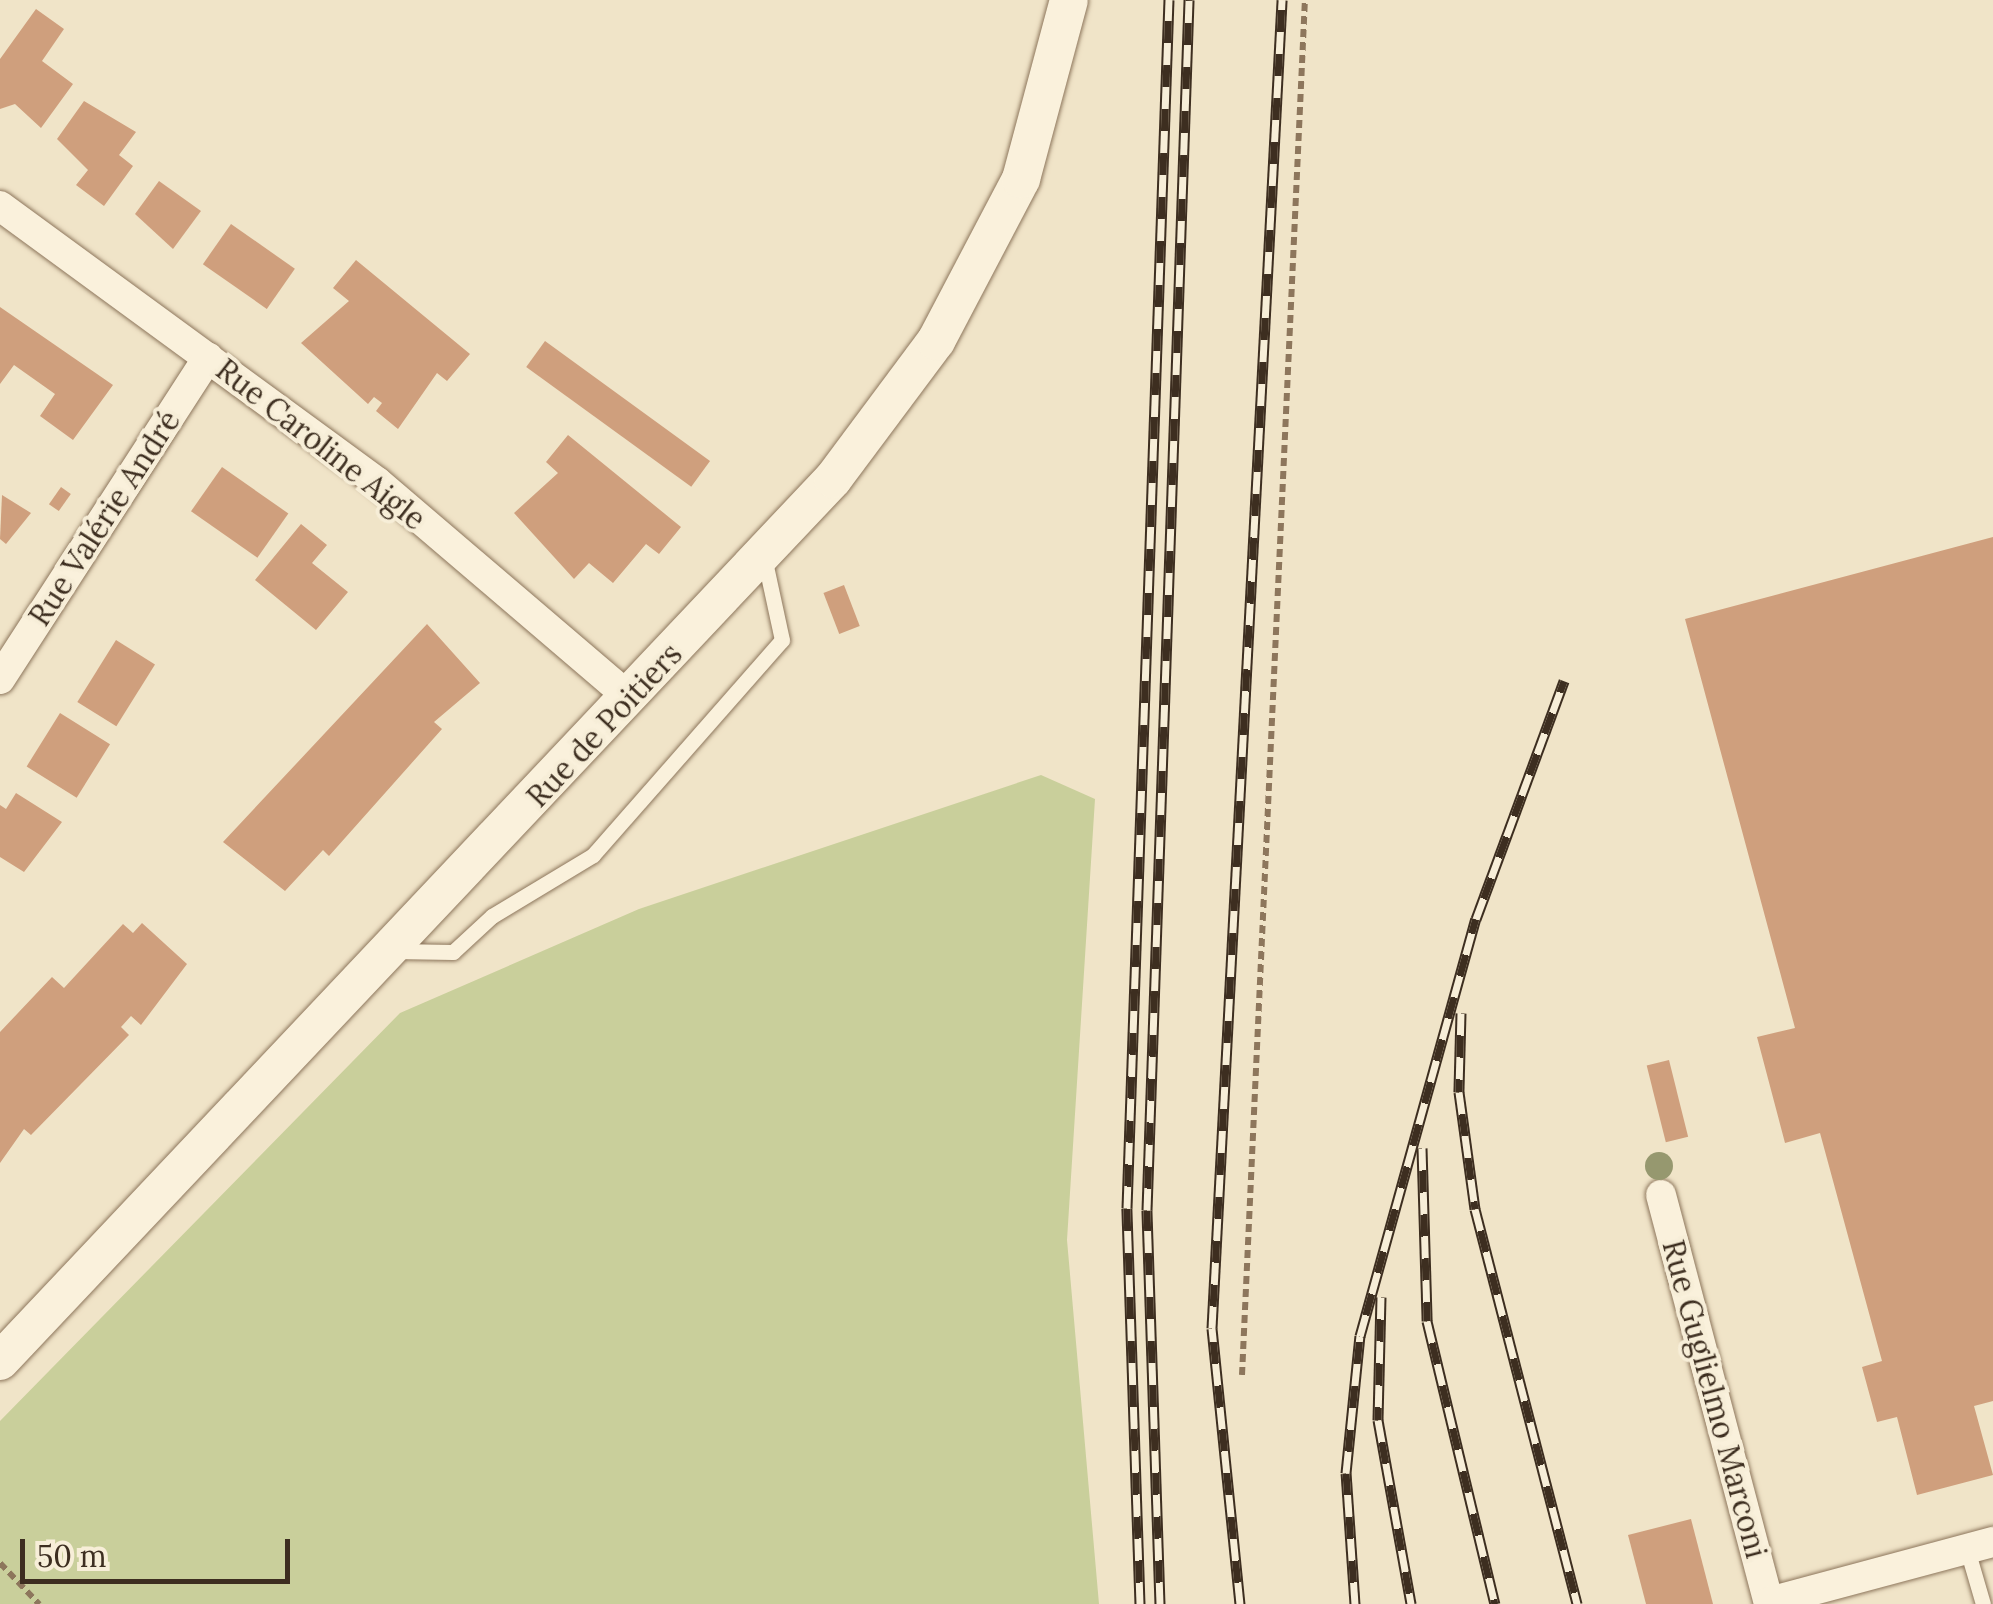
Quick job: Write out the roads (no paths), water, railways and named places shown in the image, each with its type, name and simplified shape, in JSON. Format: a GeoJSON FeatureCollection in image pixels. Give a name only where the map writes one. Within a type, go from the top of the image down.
{"type":"FeatureCollection","features":[{"type":"Feature","properties":{"kind":"street","name":"Rue de Poitiers"},"geometry":{"type":"LineString","coordinates":[[0,1361],[394,952],[763,554],[936,341],[1022,179],[1069,0]]}},
{"type":"Feature","properties":{"kind":"street","name":"Rue Caroline Aigle"},"geometry":{"type":"LineString","coordinates":[[0,206],[377,482],[630,698]]}},
{"type":"Feature","properties":{"kind":"street","name":"Rue Valérie André"},"geometry":{"type":"LineString","coordinates":[[4,666],[208,357]]}},
{"type":"Feature","properties":{"kind":"street","name":"Rue Guglielmo Marconi"},"geometry":{"type":"LineString","coordinates":[[1661,1195],[1769,1603]]}},
{"type":"Feature","properties":{"kind":"street"},"geometry":{"type":"LineString","coordinates":[[1769,1603],[1980,1546]]}},
{"type":"Feature","properties":{"kind":"lane"},"geometry":{"type":"LineString","coordinates":[[394,952],[453,952],[492,916],[593,855],[782,640],[763,554]]}},
{"type":"Feature","properties":{"kind":"lane"},"geometry":{"type":"LineString","coordinates":[[1980,1546],[1982,1604]]}},
{"type":"Feature","properties":{"kind":"railway"},"geometry":{"type":"LineString","coordinates":[[1140,1604],[1127,1208],[1169,0]]}},
{"type":"Feature","properties":{"kind":"railway"},"geometry":{"type":"LineString","coordinates":[[1160,1604],[1147,1210],[1189,0]]}},
{"type":"Feature","properties":{"kind":"railway"},"geometry":{"type":"LineString","coordinates":[[1240,1604],[1212,1328],[1282,0]]}},
{"type":"Feature","properties":{"kind":"railway"},"geometry":{"type":"LineString","coordinates":[[1355,1604],[1346,1473],[1360,1336],[1476,919],[1564,681]]}},
{"type":"Feature","properties":{"kind":"railway"},"geometry":{"type":"LineString","coordinates":[[1461,1013],[1459,1092],[1475,1209],[1577,1604]]}},
{"type":"Feature","properties":{"kind":"railway"},"geometry":{"type":"LineString","coordinates":[[1422,1148],[1427,1321],[1495,1604]]}},
{"type":"Feature","properties":{"kind":"railway"},"geometry":{"type":"LineString","coordinates":[[1381,1297],[1378,1420],[1411,1604]]}}]}
